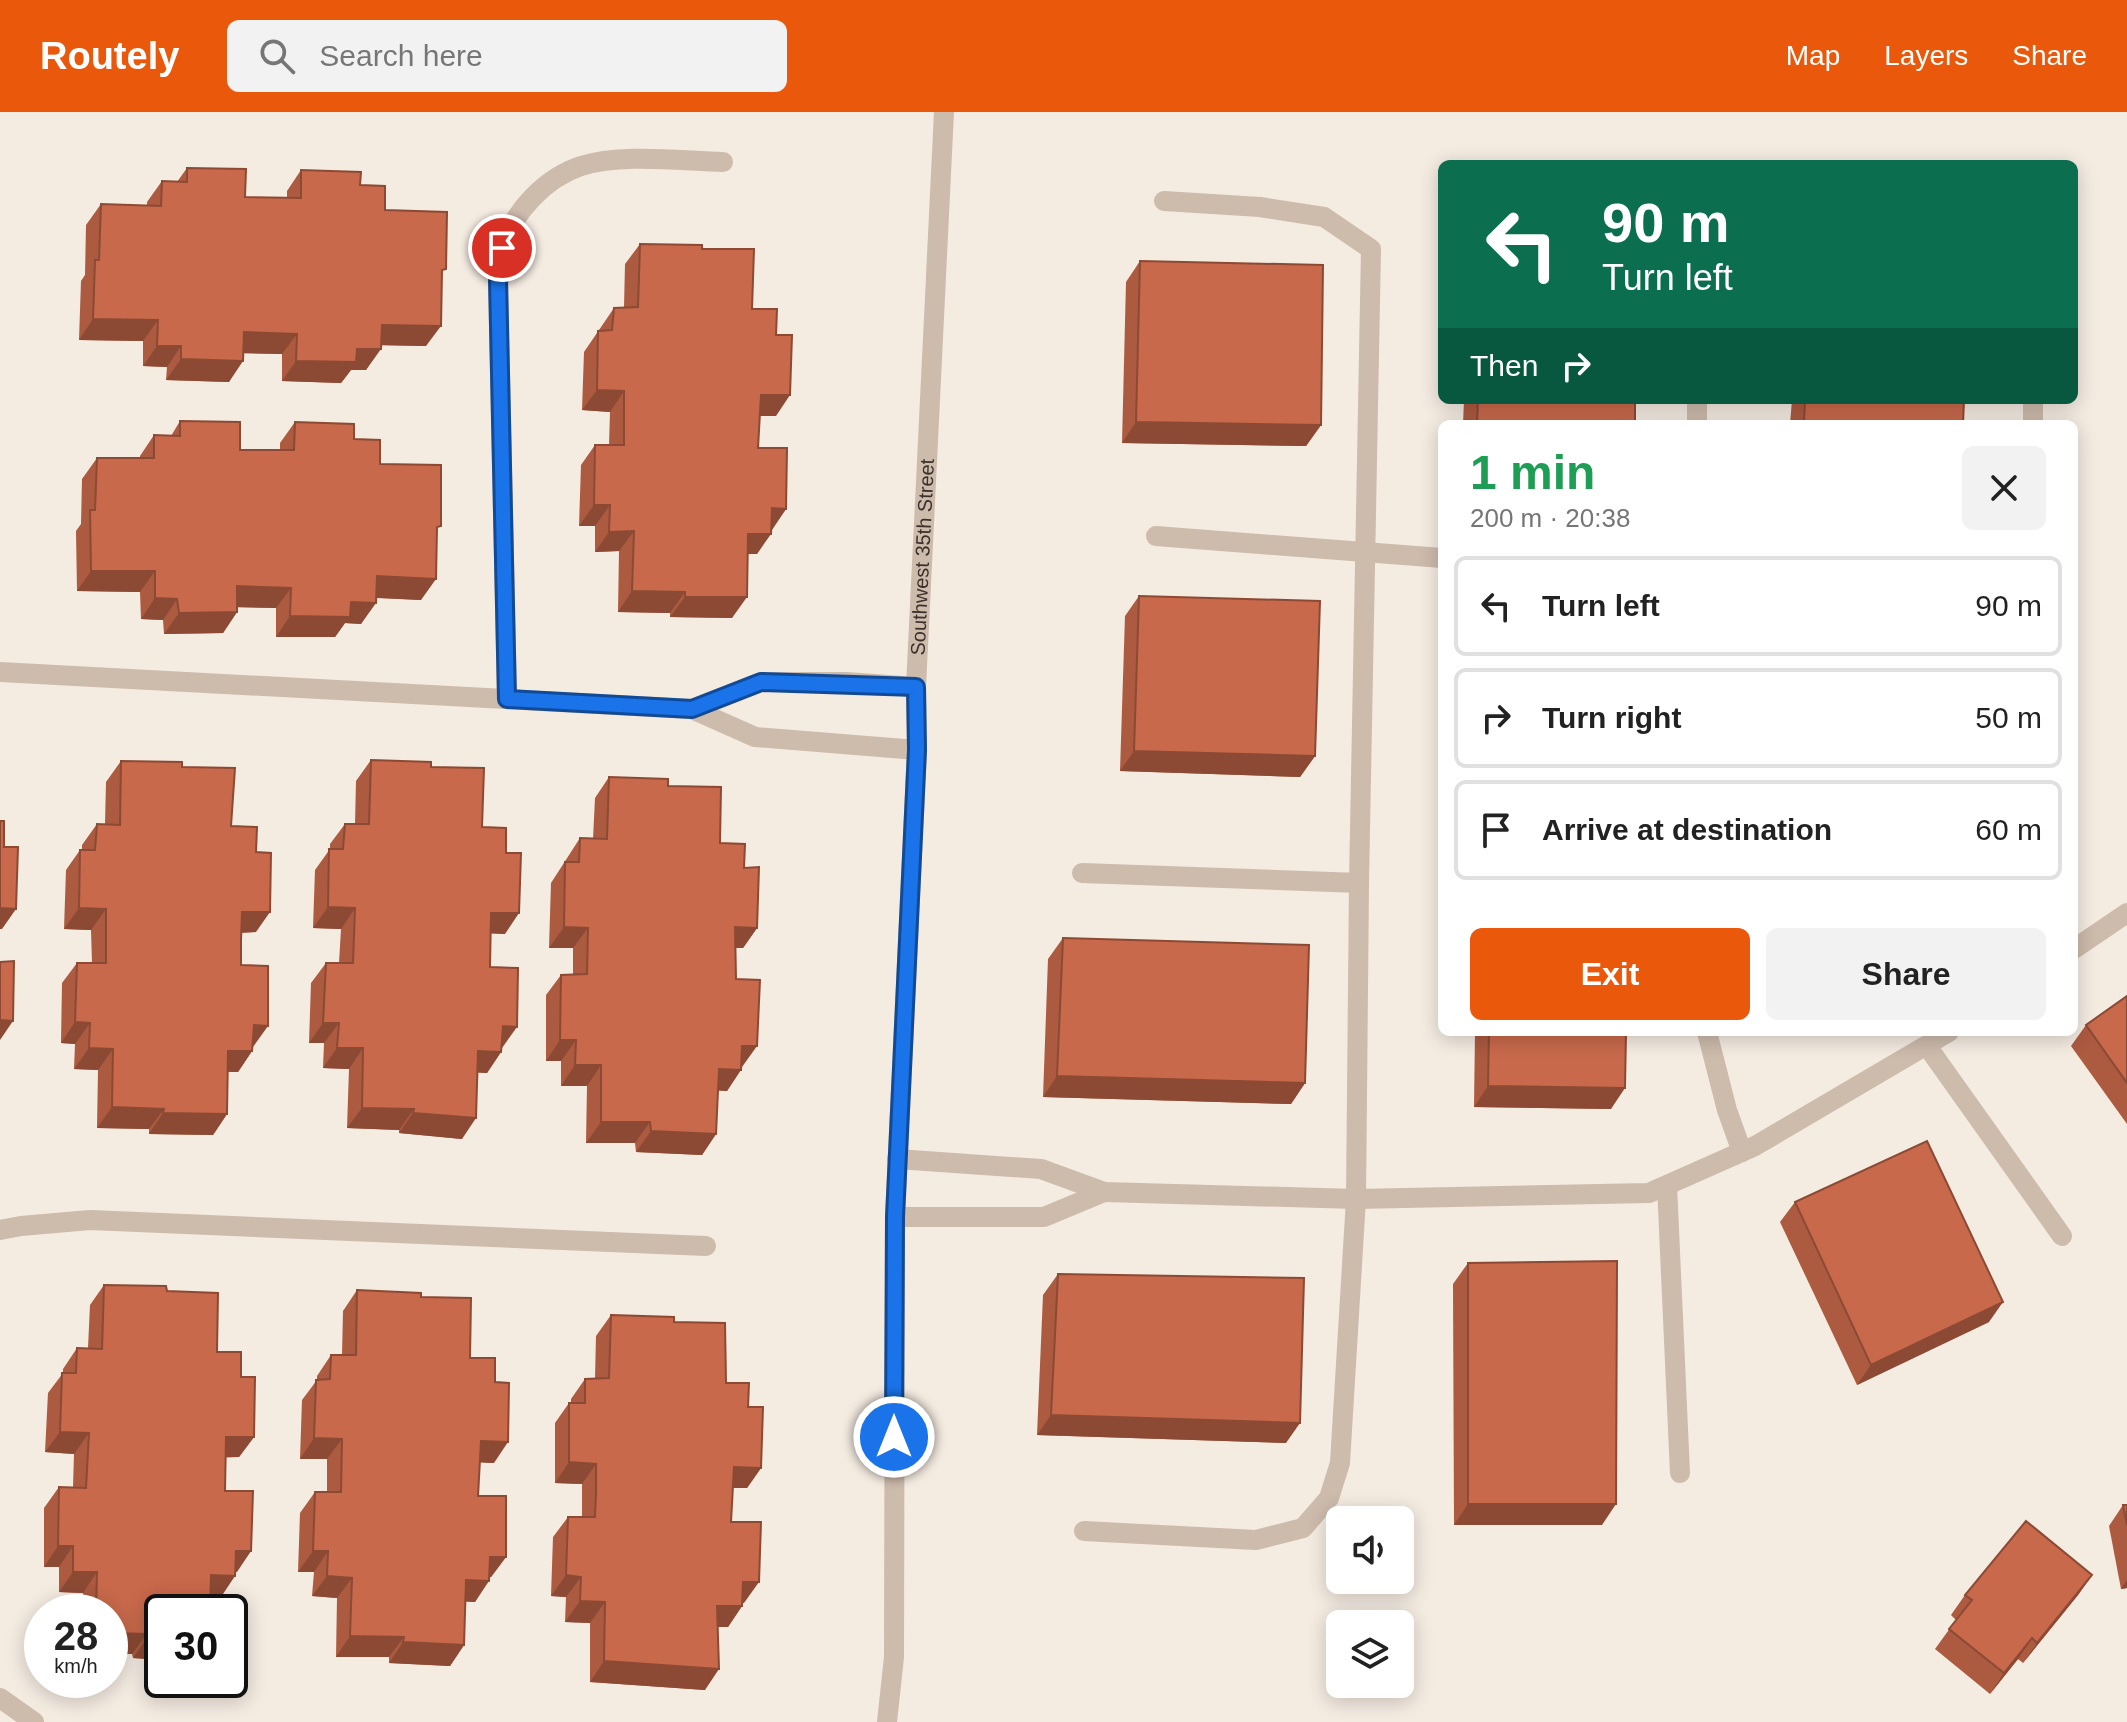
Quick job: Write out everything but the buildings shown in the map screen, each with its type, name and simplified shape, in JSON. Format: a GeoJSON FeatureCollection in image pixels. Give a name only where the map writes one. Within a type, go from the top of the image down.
{"type":"FeatureCollection","features":[{"type":"Feature","properties":{"kind":"street","name":"Southwest 35th Street"},"geometry":{"type":"LineString","coordinates":[[887,1722],[894,1657],[897,1159],[944,112]]}},
{"type":"Feature","properties":{"kind":"street"},"geometry":{"type":"LineString","coordinates":[[507,699],[498,279],[502,248],[519,212],[545,185],[580,166],[622,160],[723,162]]}},
{"type":"Feature","properties":{"kind":"street"},"geometry":{"type":"LineString","coordinates":[[1084,1531],[1256,1540],[1303,1528],[1329,1498],[1340,1463],[1356,1199],[1371,249],[1324,217],[1260,207],[1164,201]]}},
{"type":"Feature","properties":{"kind":"street"},"geometry":{"type":"LineString","coordinates":[[1156,536],[1438,558]]}},
{"type":"Feature","properties":{"kind":"street"},"geometry":{"type":"LineString","coordinates":[[0,672],[692,709],[755,737],[917,750]]}},
{"type":"Feature","properties":{"kind":"street"},"geometry":{"type":"LineString","coordinates":[[692,709],[761,682],[916,687]]}},
{"type":"Feature","properties":{"kind":"street"},"geometry":{"type":"LineString","coordinates":[[1082,873],[1359,883]]}},
{"type":"Feature","properties":{"kind":"street"},"geometry":{"type":"LineString","coordinates":[[2078,946],[2127,913]]}},
{"type":"Feature","properties":{"kind":"street"},"geometry":{"type":"LineString","coordinates":[[1708,1036],[1727,1110],[1742,1152]]}},
{"type":"Feature","properties":{"kind":"street"},"geometry":{"type":"LineString","coordinates":[[897,1159],[1041,1169],[1104,1192],[1356,1199],[1649,1193],[1742,1152],[1943,1036]]}},
{"type":"Feature","properties":{"kind":"street"},"geometry":{"type":"LineString","coordinates":[[1927,1046],[2062,1236]]}},
{"type":"Feature","properties":{"kind":"street"},"geometry":{"type":"LineString","coordinates":[[1667,1185],[1680,1473]]}},
{"type":"Feature","properties":{"kind":"street"},"geometry":{"type":"LineString","coordinates":[[895,1217],[1044,1217],[1104,1192]]}},
{"type":"Feature","properties":{"kind":"street"},"geometry":{"type":"LineString","coordinates":[[0,1230],[90,1220],[706,1246]]}},
{"type":"Feature","properties":{"kind":"street"},"geometry":{"type":"LineString","coordinates":[[0,1698],[34,1722]]}},
{"type":"Feature","properties":{"kind":"route"},"geometry":{"type":"LineString","coordinates":[[502,248],[498,279],[507,699],[692,709],[761,682],[846,682],[916,687],[917,750],[895,1217],[894,1437]]}}]}
